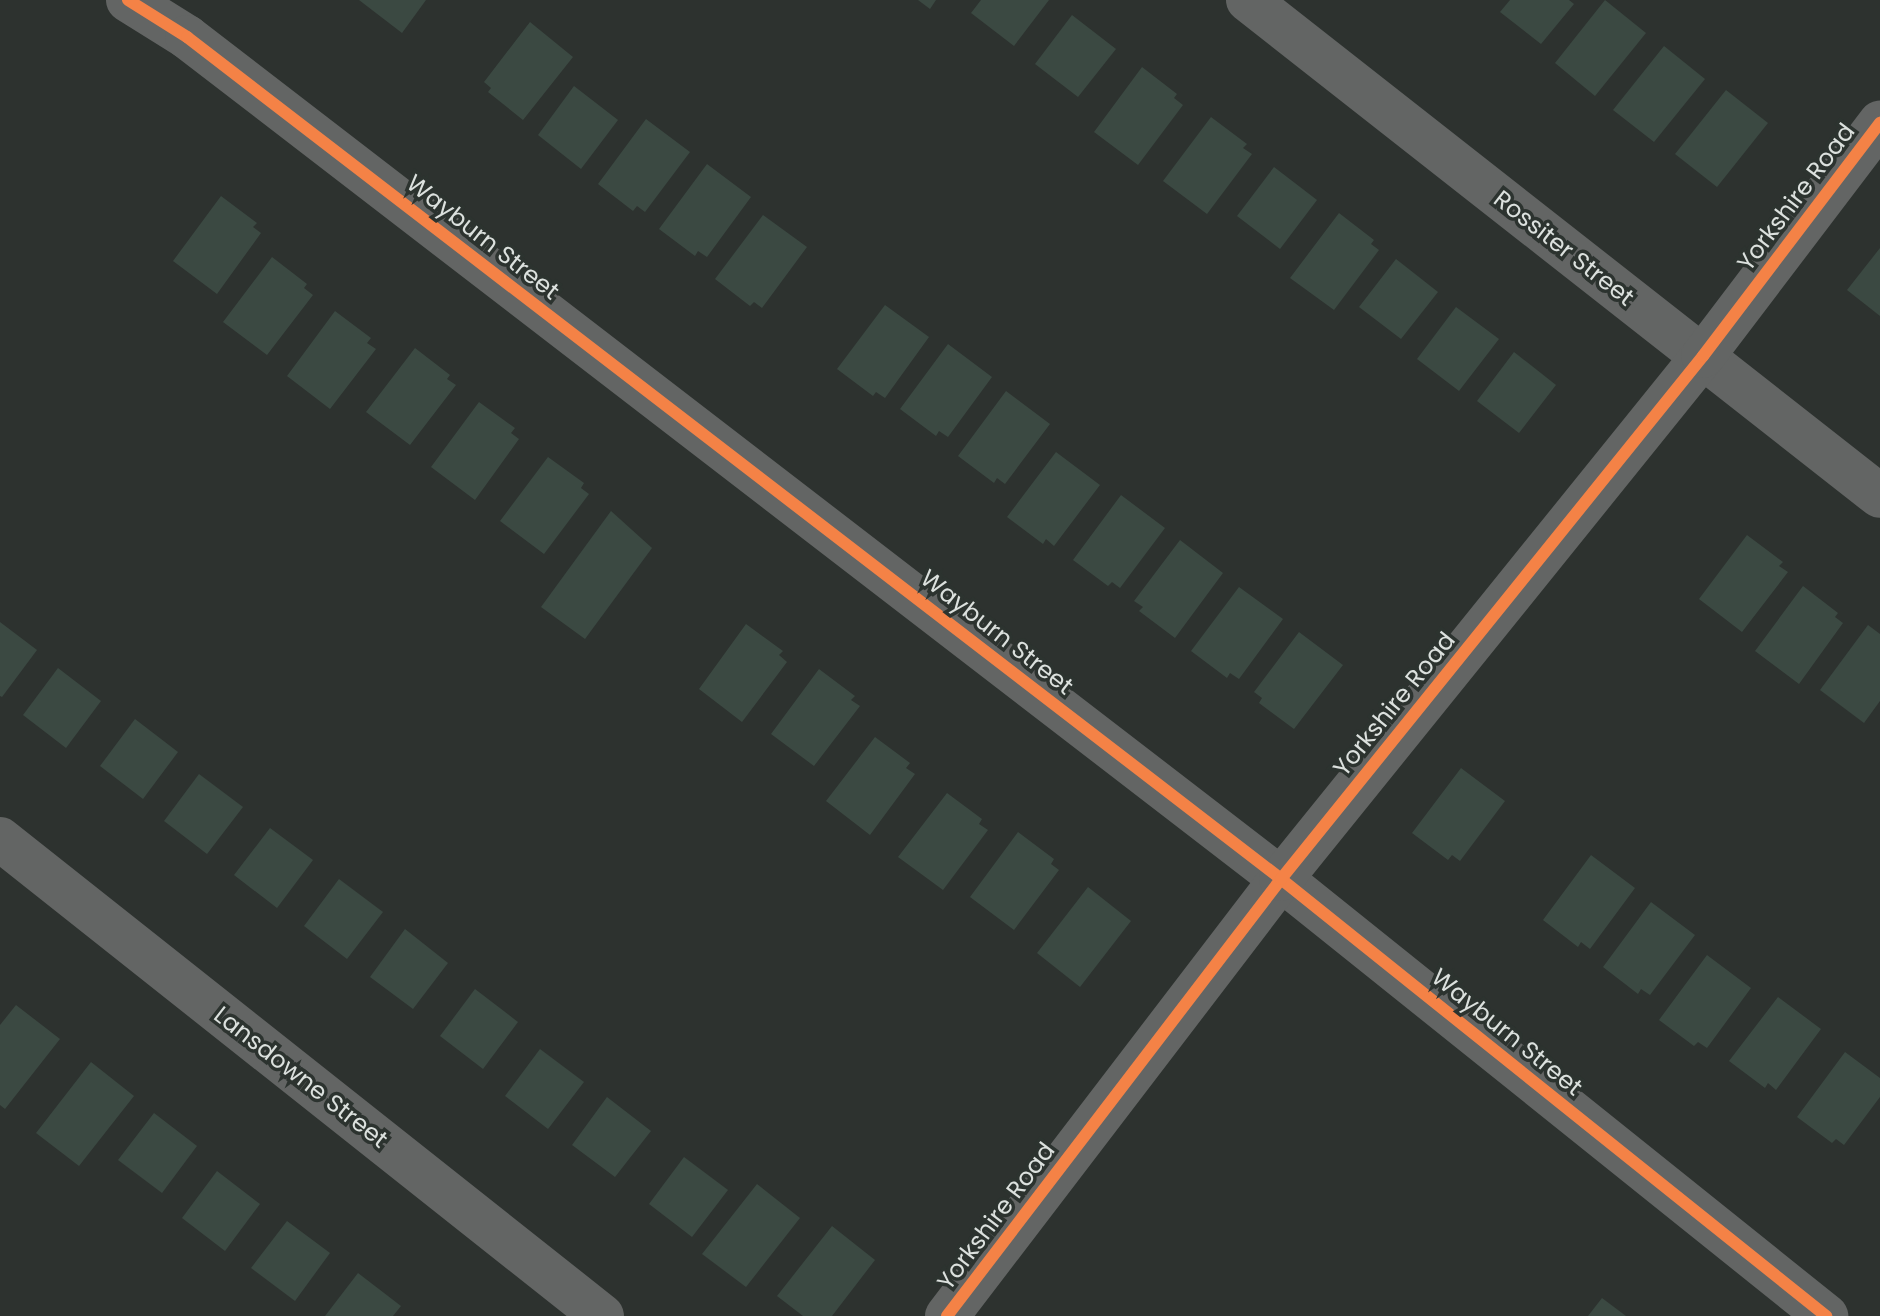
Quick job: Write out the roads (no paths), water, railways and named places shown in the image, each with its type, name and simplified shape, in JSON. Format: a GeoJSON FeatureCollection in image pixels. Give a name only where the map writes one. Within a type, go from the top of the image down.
{"type":"FeatureCollection","features":[{"type":"Feature","properties":{"kind":"street","name":"Wayburn Street"},"geometry":{"type":"LineString","coordinates":[[128,0],[187,37],[1281,879],[1826,1316]]}},
{"type":"Feature","properties":{"kind":"street","name":"Rossiter Street"},"geometry":{"type":"LineString","coordinates":[[1248,0],[1880,496]]}},
{"type":"Feature","properties":{"kind":"street","name":"Yorkshire Road"},"geometry":{"type":"LineString","coordinates":[[947,1316],[1281,879],[1703,356],[1880,123]]}},
{"type":"Feature","properties":{"kind":"street","name":"Lansdowne Street"},"geometry":{"type":"LineString","coordinates":[[0,839],[602,1316]]}}]}
